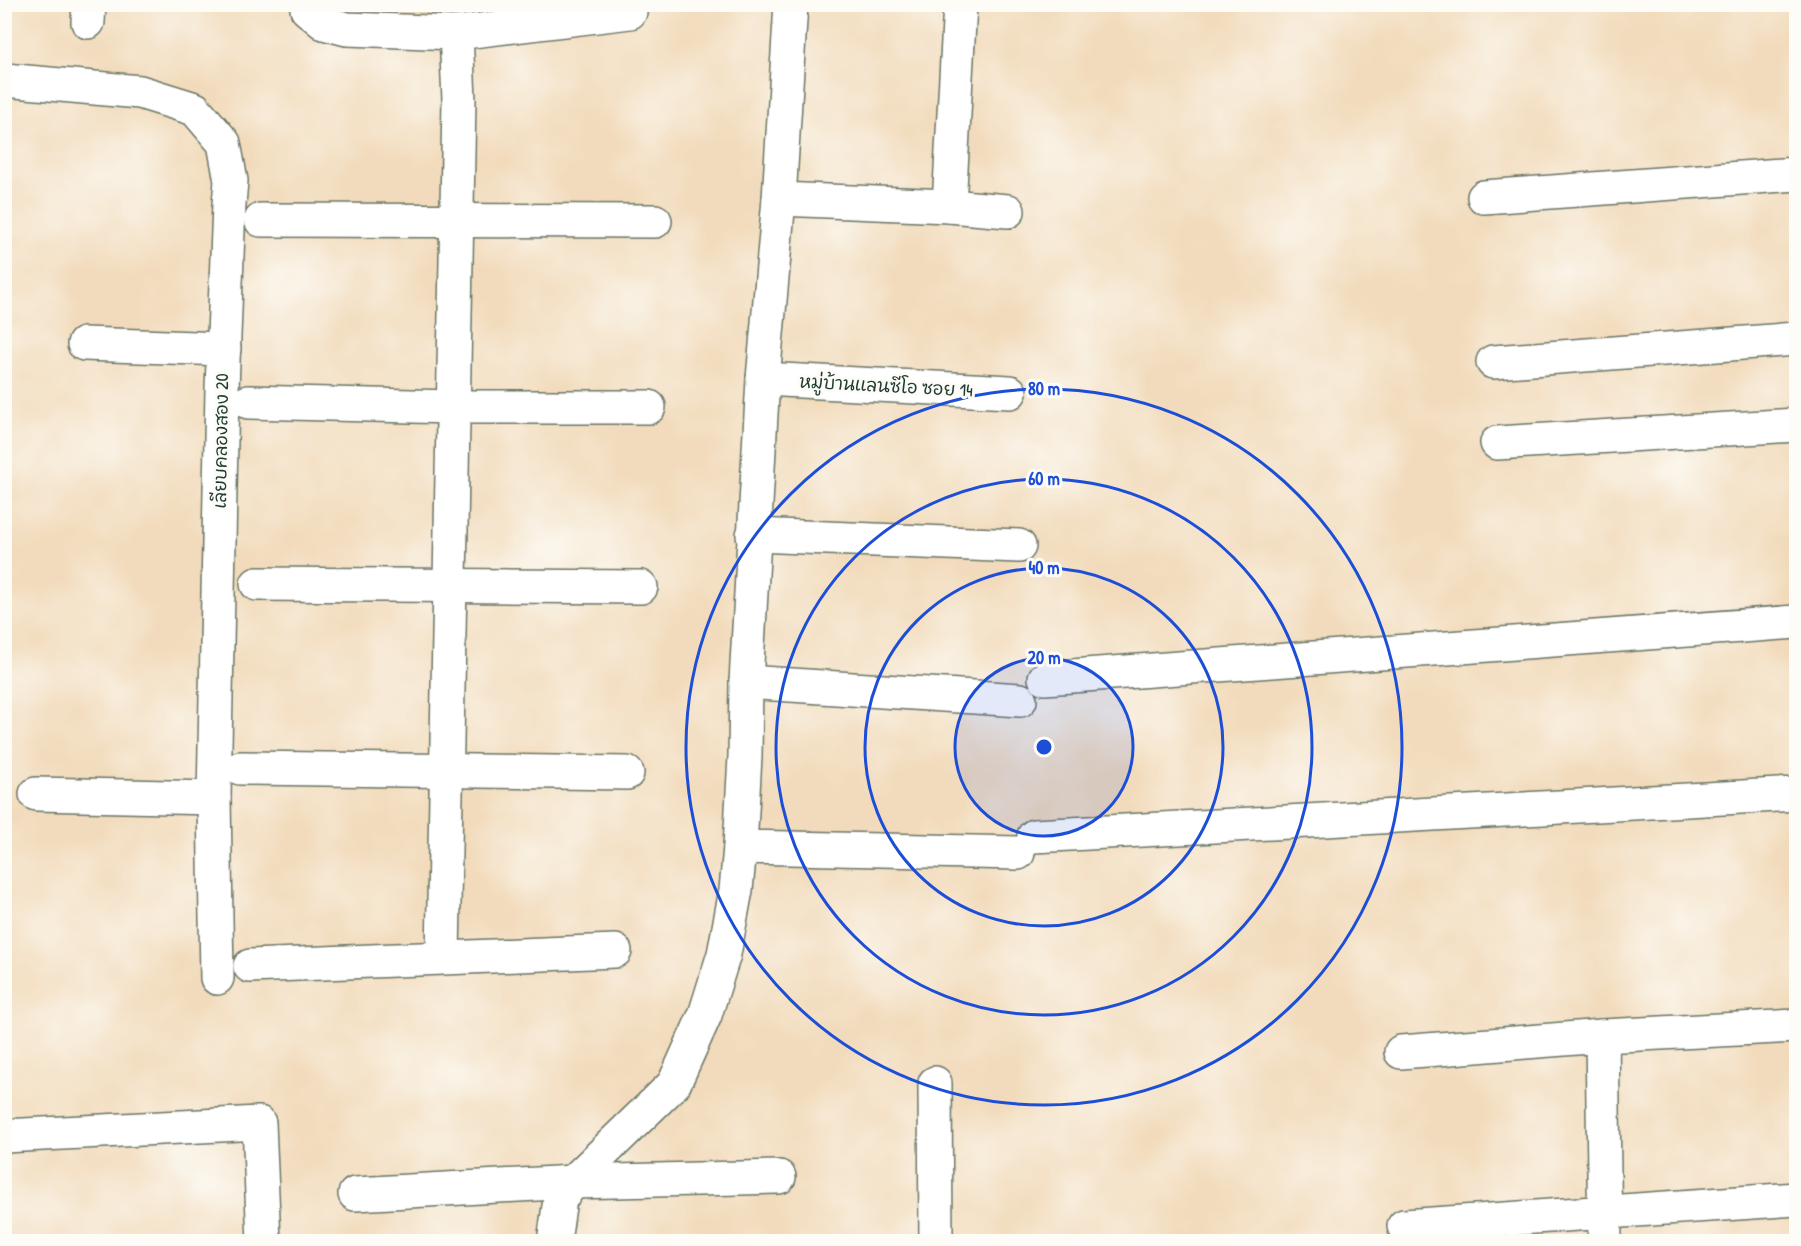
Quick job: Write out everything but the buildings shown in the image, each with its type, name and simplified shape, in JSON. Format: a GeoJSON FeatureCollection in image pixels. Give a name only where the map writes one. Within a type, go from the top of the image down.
{"type":"FeatureCollection","features":[{"type":"Feature","properties":{"kind":"street"},"geometry":{"type":"LineString","coordinates":[[307,4],[307,9],[324,22],[346,29],[456,33],[630,12]]}},
{"type":"Feature","properties":{"kind":"street"},"geometry":{"type":"LineString","coordinates":[[554,1242],[560,1199],[573,1182],[674,1084],[705,1016],[724,954],[736,890],[740,847],[753,535],[763,379],[779,199],[791,4]]}},
{"type":"Feature","properties":{"kind":"street"},"geometry":{"type":"LineString","coordinates":[[949,206],[960,4]]}},
{"type":"Feature","properties":{"kind":"street"},"geometry":{"type":"LineString","coordinates":[[443,956],[459,100],[456,33]]}},
{"type":"Feature","properties":{"kind":"street","name":"เลียบคลองสอง 20"},"geometry":{"type":"LineString","coordinates":[[4,80],[140,92],[195,109],[224,143],[231,181],[224,349],[214,798],[217,978]]}},
{"type":"Feature","properties":{"kind":"street"},"geometry":{"type":"LineString","coordinates":[[1485,197],[1797,174]]}},
{"type":"Feature","properties":{"kind":"street"},"geometry":{"type":"LineString","coordinates":[[779,199],[949,206],[1008,211]]}},
{"type":"Feature","properties":{"kind":"street"},"geometry":{"type":"LineString","coordinates":[[261,220],[655,221]]}},
{"type":"Feature","properties":{"kind":"street"},"geometry":{"type":"LineString","coordinates":[[1493,362],[1797,339]]}},
{"type":"Feature","properties":{"kind":"street"},"geometry":{"type":"LineString","coordinates":[[84,344],[224,349]]}},
{"type":"Feature","properties":{"kind":"street","name":"หมู่บ้านแลนซีโอ ซอย 14"},"geometry":{"type":"LineString","coordinates":[[763,379],[1010,392]]}},
{"type":"Feature","properties":{"kind":"street"},"geometry":{"type":"LineString","coordinates":[[248,402],[453,407],[648,407]]}},
{"type":"Feature","properties":{"kind":"street"},"geometry":{"type":"LineString","coordinates":[[1497,444],[1797,425]]}},
{"type":"Feature","properties":{"kind":"street"},"geometry":{"type":"LineString","coordinates":[[753,535],[1019,546]]}},
{"type":"Feature","properties":{"kind":"street"},"geometry":{"type":"LineString","coordinates":[[257,584],[641,587]]}},
{"type":"Feature","properties":{"kind":"street"},"geometry":{"type":"LineString","coordinates":[[1045,678],[1797,622]]}},
{"type":"Feature","properties":{"kind":"street"},"geometry":{"type":"LineString","coordinates":[[746,682],[1020,700]]}},
{"type":"Feature","properties":{"kind":"street"},"geometry":{"type":"LineString","coordinates":[[240,768],[627,773]]}},
{"type":"Feature","properties":{"kind":"street"},"geometry":{"type":"LineString","coordinates":[[36,794],[214,798]]}},
{"type":"Feature","properties":{"kind":"street"},"geometry":{"type":"LineString","coordinates":[[740,847],[1026,844],[1797,794]]}},
{"type":"Feature","properties":{"kind":"street"},"geometry":{"type":"LineString","coordinates":[[250,966],[443,956],[615,951]]}},
{"type":"Feature","properties":{"kind":"street"},"geometry":{"type":"LineString","coordinates":[[1401,1052],[1602,1036],[1797,1026]]}},
{"type":"Feature","properties":{"kind":"street"},"geometry":{"type":"LineString","coordinates":[[1602,1036],[1605,1227]]}},
{"type":"Feature","properties":{"kind":"street"},"geometry":{"type":"LineString","coordinates":[[935,1083],[936,1242]]}},
{"type":"Feature","properties":{"kind":"street"},"geometry":{"type":"LineString","coordinates":[[4,1136],[259,1123],[264,1242]]}},
{"type":"Feature","properties":{"kind":"street"},"geometry":{"type":"LineString","coordinates":[[355,1194],[573,1182],[779,1177]]}},
{"type":"Feature","properties":{"kind":"street"},"geometry":{"type":"LineString","coordinates":[[1404,1226],[1605,1227],[1797,1199]]}}]}
